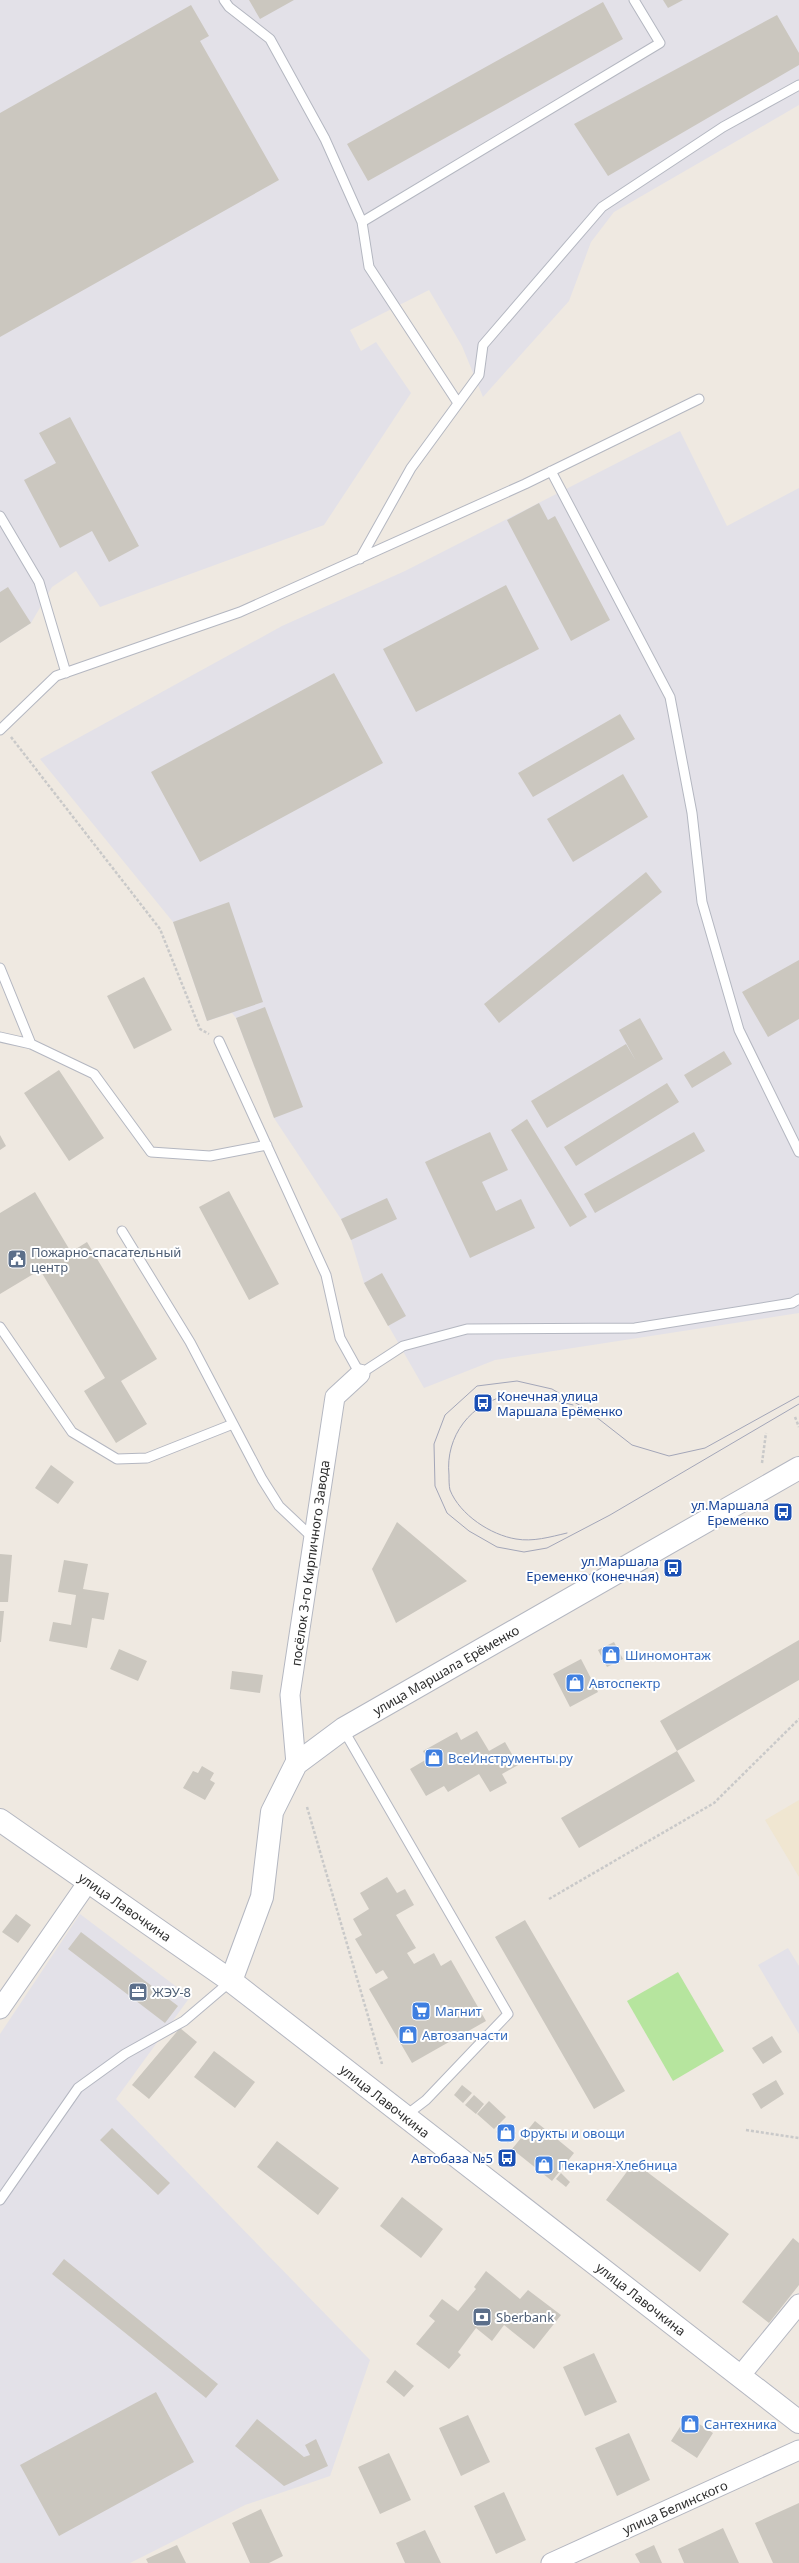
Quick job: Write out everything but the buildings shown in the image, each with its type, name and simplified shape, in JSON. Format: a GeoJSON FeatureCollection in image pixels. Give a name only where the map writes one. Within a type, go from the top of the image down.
{"type":"FeatureCollection","features":[{"type":"Feature","properties":{"kind":"main road","name":"улица Маршала Ерёменко"},"geometry":{"type":"LineString","coordinates":[[231,1982],[262,1897],[272,1812],[296,1764],[343,1729],[799,1468]]}},
{"type":"Feature","properties":{"kind":"main road","name":"улица Лавочкина"},"geometry":{"type":"LineString","coordinates":[[0,1820],[231,1982],[799,2422]]}},
{"type":"Feature","properties":{"kind":"street","name":"посёлок 3-го Кирпичного Завода"},"geometry":{"type":"LineString","coordinates":[[296,1764],[290,1695],[335,1397],[360,1374]]}},
{"type":"Feature","properties":{"kind":"street"},"geometry":{"type":"LineString","coordinates":[[0,2009],[88,1882]]}},
{"type":"Feature","properties":{"kind":"street"},"geometry":{"type":"LineString","coordinates":[[740,2376],[799,2304]]}},
{"type":"Feature","properties":{"kind":"street","name":"улица Белинского"},"geometry":{"type":"LineString","coordinates":[[551,2563],[799,2450]]}},
{"type":"Feature","properties":{"kind":"lane"},"geometry":{"type":"LineString","coordinates":[[224,0],[229,7],[270,39],[325,139],[362,222],[369,268],[458,403]]}},
{"type":"Feature","properties":{"kind":"lane"},"geometry":{"type":"LineString","coordinates":[[362,222],[660,43],[634,0]]}},
{"type":"Feature","properties":{"kind":"lane"},"geometry":{"type":"LineString","coordinates":[[360,559],[411,468],[479,375],[483,345],[602,207],[723,127],[799,85]]}},
{"type":"Feature","properties":{"kind":"lane"},"geometry":{"type":"LineString","coordinates":[[1,729],[56,676],[240,612],[551,472],[699,399]]}},
{"type":"Feature","properties":{"kind":"lane"},"geometry":{"type":"LineString","coordinates":[[551,472],[670,697],[692,813],[702,902],[739,1030],[799,1152]]}},
{"type":"Feature","properties":{"kind":"lane"},"geometry":{"type":"LineString","coordinates":[[0,516],[40,582],[66,673]]}},
{"type":"Feature","properties":{"kind":"lane"},"geometry":{"type":"LineString","coordinates":[[0,968],[31,1044]]}},
{"type":"Feature","properties":{"kind":"lane"},"geometry":{"type":"LineString","coordinates":[[0,1037],[31,1044],[94,1074],[151,1152],[210,1156],[267,1145]]}},
{"type":"Feature","properties":{"kind":"lane"},"geometry":{"type":"LineString","coordinates":[[219,1041],[326,1275],[340,1338],[360,1374],[403,1346],[467,1329],[635,1328],[792,1302],[799,1299]]}},
{"type":"Feature","properties":{"kind":"lane"},"geometry":{"type":"LineString","coordinates":[[122,1231],[190,1342],[233,1424],[279,1506],[314,1538]]}},
{"type":"Feature","properties":{"kind":"lane"},"geometry":{"type":"LineString","coordinates":[[0,1327],[72,1432],[117,1459],[146,1458],[233,1424]]}},
{"type":"Feature","properties":{"kind":"lane"},"geometry":{"type":"LineString","coordinates":[[343,1729],[508,2014],[426,2100],[404,2116]]}},
{"type":"Feature","properties":{"kind":"lane"},"geometry":{"type":"LineString","coordinates":[[0,2200],[78,2088],[125,2054],[184,2021],[231,1982]]}},
{"type":"Feature","properties":{"kind":"path"},"geometry":{"type":"LineString","coordinates":[[1,729],[160,929],[200,1029],[219,1041]]}},
{"type":"Feature","properties":{"kind":"path"},"geometry":{"type":"LineString","coordinates":[[795,1417],[799,1427]]}},
{"type":"Feature","properties":{"kind":"path"},"geometry":{"type":"LineString","coordinates":[[762,1463],[766,1432]]}},
{"type":"Feature","properties":{"kind":"path"},"geometry":{"type":"LineString","coordinates":[[549,1899],[714,1803],[799,1719]]}},
{"type":"Feature","properties":{"kind":"path"},"geometry":{"type":"LineString","coordinates":[[307,1807],[382,2064]]}},
{"type":"Feature","properties":{"kind":"path"},"geometry":{"type":"LineString","coordinates":[[746,2130],[799,2138]]}},
{"type":"Feature","properties":{"kind":"shaded area"},"geometry":{"type":"Polygon","coordinates":[[[0,0],[799,0],[799,105],[614,212],[591,242],[569,301],[483,397],[462,346],[429,290],[350,330],[361,351],[376,342],[411,393],[324,525],[100,607],[76,571],[52,587],[31,623],[0,643],[0,0]]]}},
{"type":"Feature","properties":{"kind":"shaded area"},"geometry":{"type":"Polygon","coordinates":[[[680,431],[727,526],[799,488],[799,1313],[495,1360],[424,1388],[364,1283],[351,1240],[341,1219],[274,1118],[236,1018],[232,1013],[207,1021],[173,922],[40,759],[282,626],[405,571],[680,431]]]}},
{"type":"Feature","properties":{"kind":"shaded area"},"geometry":{"type":"Polygon","coordinates":[[[799,1800],[799,1877],[765,1820],[799,1800]]]}},
{"type":"Feature","properties":{"kind":"shaded area"},"geometry":{"type":"Polygon","coordinates":[[[80,1914],[190,1997],[116,2099],[370,2360],[330,2476],[245,2505],[130,2563],[0,2563],[0,2034],[80,1914]]]}},
{"type":"Feature","properties":{"kind":"shaded area"},"geometry":{"type":"Polygon","coordinates":[[[788,1948],[799,1966],[799,2034],[758,1965],[788,1948]]]}},
{"type":"Feature","properties":{"kind":"green space"},"geometry":{"type":"Polygon","coordinates":[[[678,1972],[724,2051],[673,2081],[627,2001],[678,1972]]]}},
{"type":"Feature","properties":{"kind":"tram line"},"geometry":{"type":"LineString","coordinates":[[799,1396],[705,1448],[669,1456],[632,1445],[586,1409],[552,1389],[517,1381],[477,1386],[445,1415],[434,1444],[435,1486],[447,1513],[469,1531],[497,1547],[524,1552],[547,1548],[610,1515],[799,1404]]}},
{"type":"Feature","properties":{"kind":"tram line"},"geometry":{"type":"LineString","coordinates":[[567,1533],[542,1539],[522,1540],[506,1537],[477,1522],[461,1508],[450,1490],[449,1461],[451,1447],[456,1434],[463,1423],[483,1405],[496,1399],[518,1394],[542,1397],[573,1405]]}},
{"type":"Feature","properties":{"kind":"place","name":"Пожарно-спасательный центр"},"geometry":{"type":"Point","coordinates":[17,1259]}},
{"type":"Feature","properties":{"kind":"place","name":"Конечная улица Маршала Ерёменко"},"geometry":{"type":"Point","coordinates":[483,1403]}},
{"type":"Feature","properties":{"kind":"place","name":"ул.Маршала Еременко"},"geometry":{"type":"Point","coordinates":[783,1512]}},
{"type":"Feature","properties":{"kind":"place","name":"ул.Маршала Еременко (конечная)"},"geometry":{"type":"Point","coordinates":[673,1568]}},
{"type":"Feature","properties":{"kind":"place","name":"Шиномонтаж"},"geometry":{"type":"Point","coordinates":[611,1655]}},
{"type":"Feature","properties":{"kind":"place","name":"Автоспектр"},"geometry":{"type":"Point","coordinates":[575,1683]}},
{"type":"Feature","properties":{"kind":"place","name":"ВсеИнструменты.ру"},"geometry":{"type":"Point","coordinates":[434,1758]}},
{"type":"Feature","properties":{"kind":"place","name":"ЖЭУ-8"},"geometry":{"type":"Point","coordinates":[138,1992]}},
{"type":"Feature","properties":{"kind":"place","name":"Магнит"},"geometry":{"type":"Point","coordinates":[421,2011]}},
{"type":"Feature","properties":{"kind":"place","name":"Автозапчасти"},"geometry":{"type":"Point","coordinates":[408,2035]}},
{"type":"Feature","properties":{"kind":"place","name":"Фрукты и овощи"},"geometry":{"type":"Point","coordinates":[506,2133]}},
{"type":"Feature","properties":{"kind":"place","name":"Автобаза №5"},"geometry":{"type":"Point","coordinates":[507,2158]}},
{"type":"Feature","properties":{"kind":"place","name":"Пекарня-Хлебница"},"geometry":{"type":"Point","coordinates":[544,2165]}},
{"type":"Feature","properties":{"kind":"place","name":"Sberbank"},"geometry":{"type":"Point","coordinates":[482,2317]}},
{"type":"Feature","properties":{"kind":"place","name":"Сантехника"},"geometry":{"type":"Point","coordinates":[690,2424]}}]}
